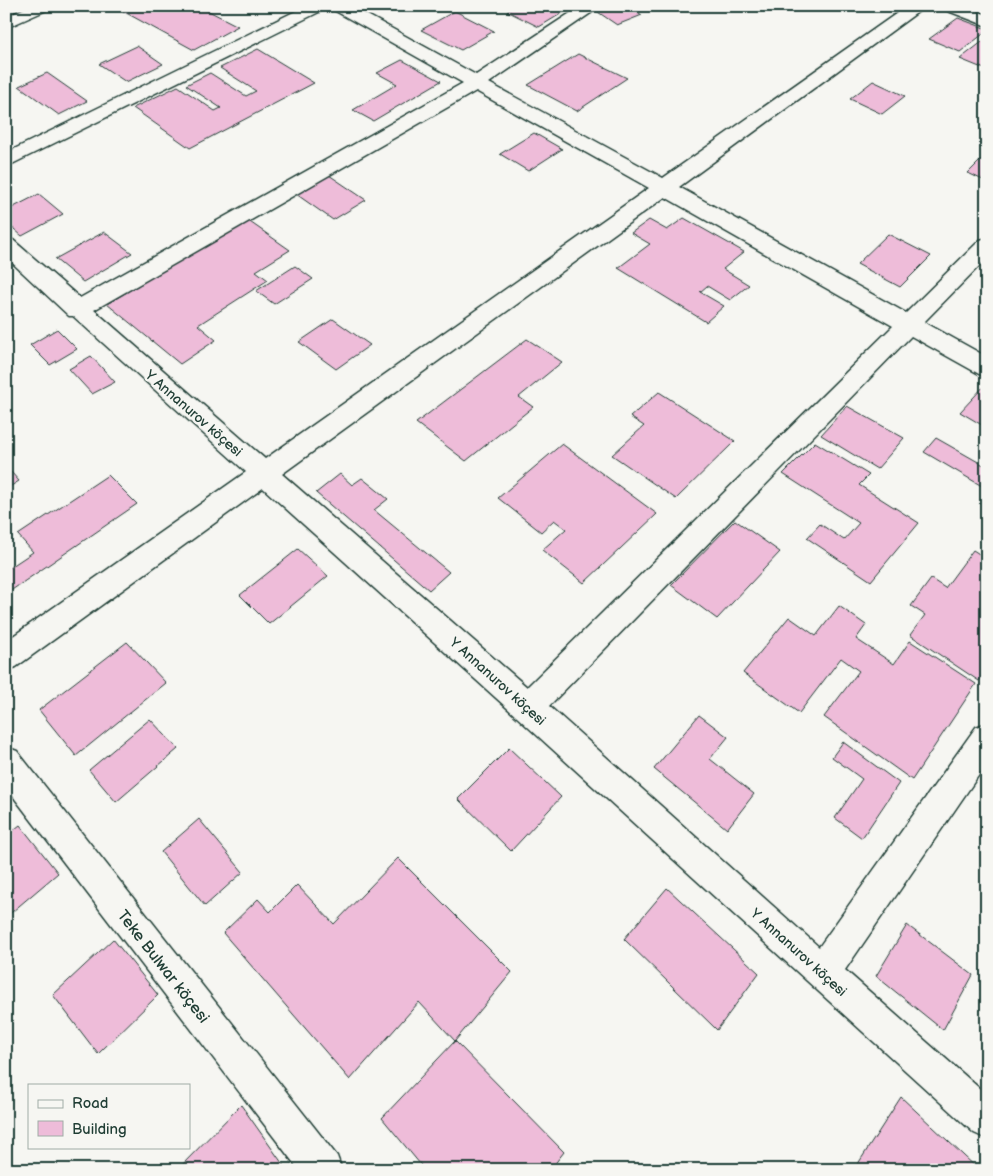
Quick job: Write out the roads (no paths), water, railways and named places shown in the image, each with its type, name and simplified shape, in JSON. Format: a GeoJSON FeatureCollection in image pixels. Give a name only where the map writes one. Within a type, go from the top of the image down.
{"type":"FeatureCollection","features":[{"type":"Feature","properties":{"kind":"street"},"geometry":{"type":"LineString","coordinates":[[6,23],[43,6]]}},
{"type":"Feature","properties":{"kind":"street"},"geometry":{"type":"LineString","coordinates":[[6,161],[319,6]]}},
{"type":"Feature","properties":{"kind":"street"},"geometry":{"type":"LineString","coordinates":[[338,6],[663,189],[987,368]]}},
{"type":"Feature","properties":{"kind":"street"},"geometry":{"type":"LineString","coordinates":[[77,310],[476,83],[593,6]]}},
{"type":"Feature","properties":{"kind":"street"},"geometry":{"type":"LineString","coordinates":[[6,658],[918,6]]}},
{"type":"Feature","properties":{"kind":"street"},"geometry":{"type":"LineString","coordinates":[[949,6],[987,21]]}},
{"type":"Feature","properties":{"kind":"street","name":"Y Annanurov köçesi"},"geometry":{"type":"LineString","coordinates":[[6,245],[77,310],[528,707],[987,1120]]}},
{"type":"Feature","properties":{"kind":"street"},"geometry":{"type":"LineString","coordinates":[[528,707],[987,245]]}},
{"type":"Feature","properties":{"kind":"street"},"geometry":{"type":"LineString","coordinates":[[822,973],[987,736]]}},
{"type":"Feature","properties":{"kind":"street","name":"Teke Bulwar köçesi"},"geometry":{"type":"LineString","coordinates":[[6,762],[323,1170]]}}]}
